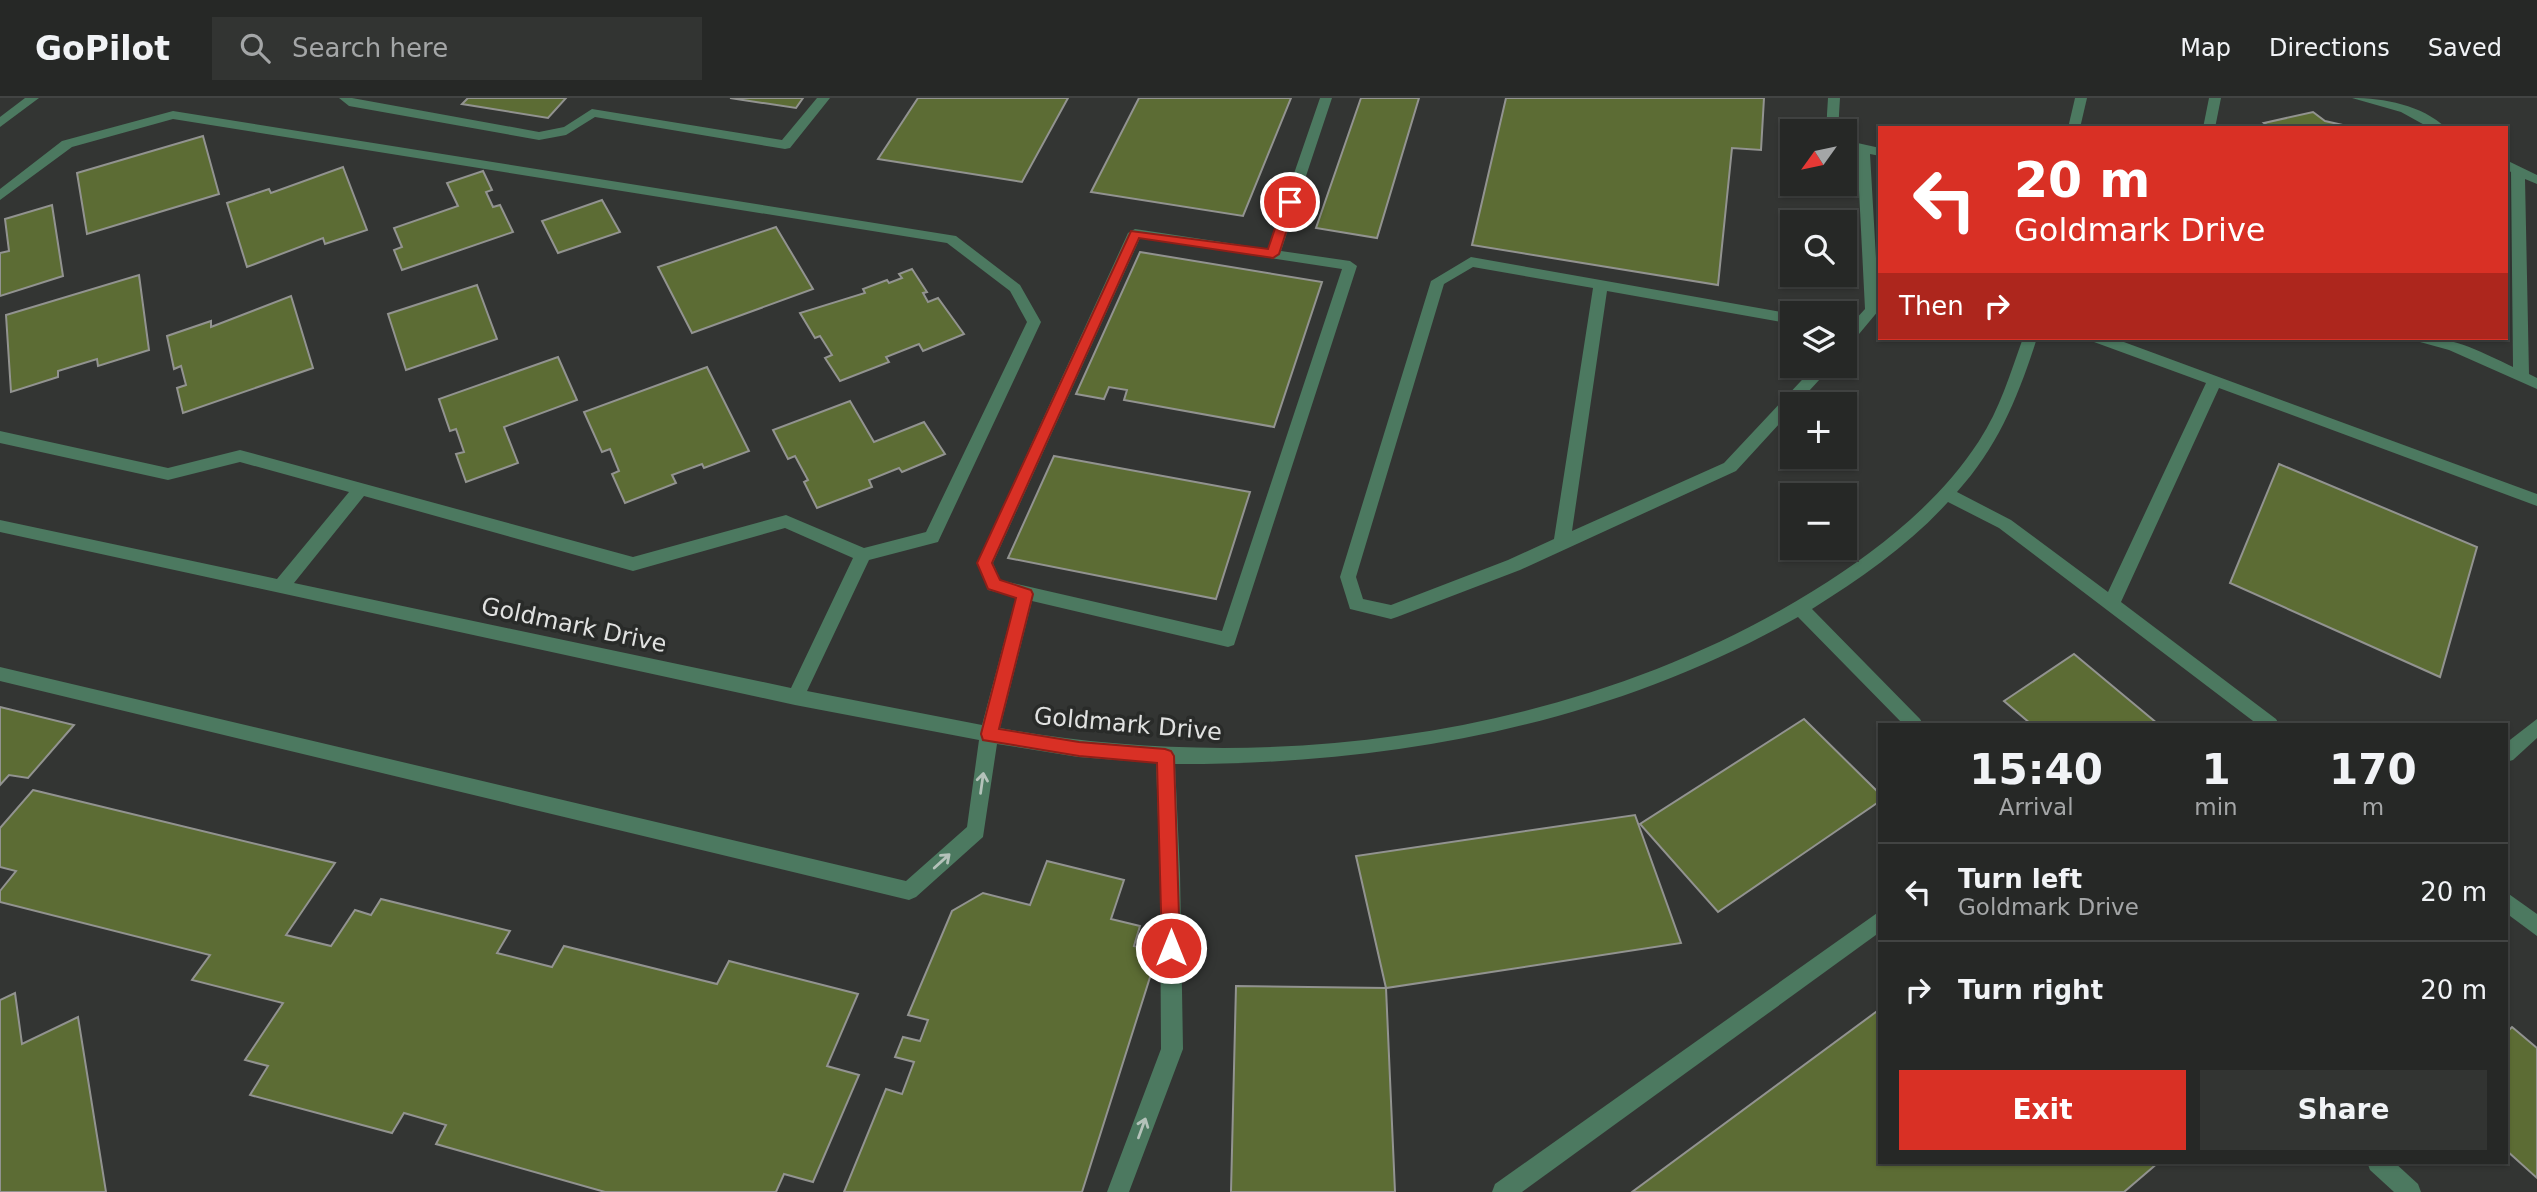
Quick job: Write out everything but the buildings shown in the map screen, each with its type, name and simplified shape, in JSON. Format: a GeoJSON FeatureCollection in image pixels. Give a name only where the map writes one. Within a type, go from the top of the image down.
{"type":"FeatureCollection","features":[{"type":"Feature","properties":{"kind":"street"},"geometry":{"type":"LineString","coordinates":[[0,123],[33,98]]}},
{"type":"Feature","properties":{"kind":"street"},"geometry":{"type":"LineString","coordinates":[[345,98],[349,102],[539,136],[557,136],[574,128],[592,113],[785,145],[824,98]]}},
{"type":"Feature","properties":{"kind":"street"},"geometry":{"type":"LineString","coordinates":[[1273,254],[1326,98]]}},
{"type":"Feature","properties":{"kind":"street"},"geometry":{"type":"LineString","coordinates":[[1833,119],[1834,98]]}},
{"type":"Feature","properties":{"kind":"street"},"geometry":{"type":"LineString","coordinates":[[2074,126],[2081,98]]}},
{"type":"Feature","properties":{"kind":"street"},"geometry":{"type":"LineString","coordinates":[[2209,126],[2215,98]]}},
{"type":"Feature","properties":{"kind":"street"},"geometry":{"type":"LineString","coordinates":[[2358,98],[2405,109],[2436,126]]}},
{"type":"Feature","properties":{"kind":"street"},"geometry":{"type":"LineString","coordinates":[[0,196],[67,144],[173,115],[951,239],[1015,288],[1034,322],[932,537],[863,555],[786,521],[633,564],[240,456],[168,474],[0,437]]}},
{"type":"Feature","properties":{"kind":"street"},"geometry":{"type":"LineString","coordinates":[[1857,147],[1878,152]]}},
{"type":"Feature","properties":{"kind":"street"},"geometry":{"type":"LineString","coordinates":[[1857,323],[1872,310],[1863,148]]}},
{"type":"Feature","properties":{"kind":"street"},"geometry":{"type":"LineString","coordinates":[[2521,376],[2512,167],[2537,180]]}},
{"type":"Feature","properties":{"kind":"street"},"geometry":{"type":"LineString","coordinates":[[1135,233],[1273,254],[1350,266],[1228,640],[994,585],[985,563],[1135,233]]}},
{"type":"Feature","properties":{"kind":"street"},"geometry":{"type":"LineString","coordinates":[[1780,317],[1471,262],[1438,281],[1348,577],[1356,604],[1391,612],[1514,565],[1730,467],[1813,378]]}},
{"type":"Feature","properties":{"kind":"street"},"geometry":{"type":"LineString","coordinates":[[1562,544],[1601,285]]}},
{"type":"Feature","properties":{"kind":"street","name":"Goldmark Drive"},"geometry":{"type":"LineString","coordinates":[[0,526],[794,697],[1079,749],[1165,756],[1255,757],[1345,750],[1440,736],[1548,713],[1723,650],[1800,608],[1906,532],[1946,493],[1977,455],[2004,411],[2029,340]]}},
{"type":"Feature","properties":{"kind":"street"},"geometry":{"type":"LineString","coordinates":[[2105,340],[2537,500]]}},
{"type":"Feature","properties":{"kind":"street"},"geometry":{"type":"LineString","coordinates":[[2432,340],[2454,346],[2537,384]]}},
{"type":"Feature","properties":{"kind":"street"},"geometry":{"type":"LineString","coordinates":[[2111,604],[2215,380]]}},
{"type":"Feature","properties":{"kind":"street"},"geometry":{"type":"LineString","coordinates":[[281,587],[361,489]]}},
{"type":"Feature","properties":{"kind":"street"},"geometry":{"type":"LineString","coordinates":[[1946,493],[2004,524],[2269,723]]}},
{"type":"Feature","properties":{"kind":"street"},"geometry":{"type":"LineString","coordinates":[[794,697],[863,555]]}},
{"type":"Feature","properties":{"kind":"street"},"geometry":{"type":"LineString","coordinates":[[0,674],[909,891],[976,831],[989,734],[1025,594]]}},
{"type":"Feature","properties":{"kind":"street"},"geometry":{"type":"LineString","coordinates":[[1800,608],[1913,723]]}},
{"type":"Feature","properties":{"kind":"street"},"geometry":{"type":"LineString","coordinates":[[2508,752],[2537,727]]}},
{"type":"Feature","properties":{"kind":"street"},"geometry":{"type":"LineString","coordinates":[[1118,1192],[1172,1049],[1170,873],[1165,756]]}},
{"type":"Feature","properties":{"kind":"street"},"geometry":{"type":"LineString","coordinates":[[2508,903],[2537,927]]}},
{"type":"Feature","properties":{"kind":"street"},"geometry":{"type":"LineString","coordinates":[[1503,1192],[1878,921]]}},
{"type":"Feature","properties":{"kind":"street"},"geometry":{"type":"LineString","coordinates":[[2380,1164],[2410,1192]]}},
{"type":"Feature","properties":{"kind":"route"},"geometry":{"type":"LineString","coordinates":[[1171,948],[1165,756],[1079,749],[989,734],[1025,594],[994,585],[985,563],[1135,233],[1273,254],[1290,202]]}}]}
